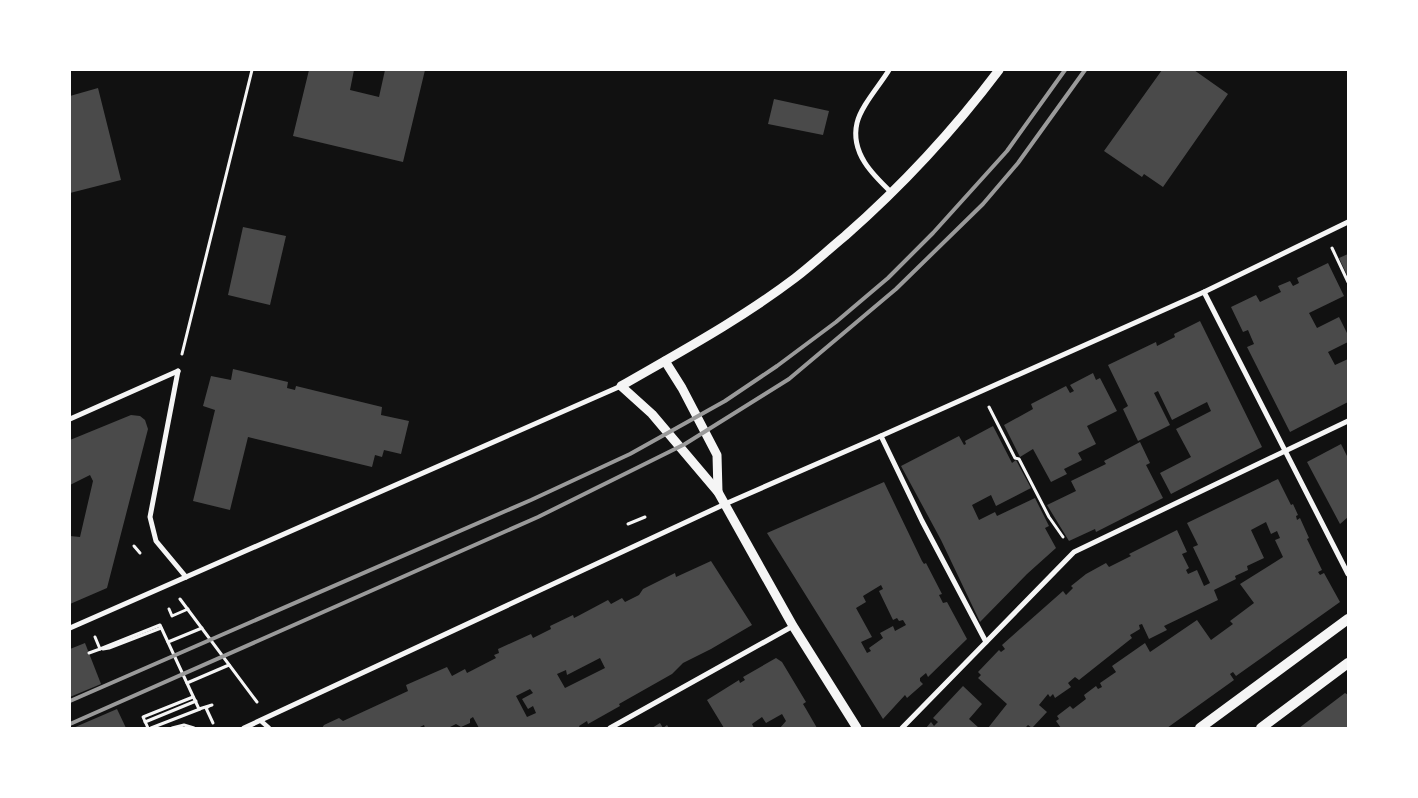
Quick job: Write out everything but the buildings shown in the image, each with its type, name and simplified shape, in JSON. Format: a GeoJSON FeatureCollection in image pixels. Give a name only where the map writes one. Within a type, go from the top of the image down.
{"type":"FeatureCollection","features":[{"type":"Feature","properties":{"kind":"main road"},"geometry":{"type":"LineString","coordinates":[[1200,728],[1348,619]]}},
{"type":"Feature","properties":{"kind":"main road"},"geometry":{"type":"LineString","coordinates":[[1262,728],[1348,663]]}},
{"type":"Feature","properties":{"kind":"street"},"geometry":{"type":"LineString","coordinates":[[889,70],[861,112],[856,124],[856,136],[857,148],[863,160],[875,178],[892,193]]}},
{"type":"Feature","properties":{"kind":"street"},"geometry":{"type":"LineString","coordinates":[[70,628],[621,386],[699,341],[771,296],[797,277],[892,193],[949,133],[999,70]]}},
{"type":"Feature","properties":{"kind":"street"},"geometry":{"type":"LineString","coordinates":[[244,728],[725,504],[982,392],[1204,292],[1348,222]]}},
{"type":"Feature","properties":{"kind":"street"},"geometry":{"type":"LineString","coordinates":[[1204,292],[1348,574]]}},
{"type":"Feature","properties":{"kind":"street"},"geometry":{"type":"LineString","coordinates":[[665,361],[682,388],[717,455],[718,492]]}},
{"type":"Feature","properties":{"kind":"street"},"geometry":{"type":"LineString","coordinates":[[70,419],[178,371]]}},
{"type":"Feature","properties":{"kind":"street"},"geometry":{"type":"LineString","coordinates":[[178,371],[150,517],[156,541],[186,577]]}},
{"type":"Feature","properties":{"kind":"street"},"geometry":{"type":"LineString","coordinates":[[621,386],[652,414],[718,492],[793,626],[857,728]]}},
{"type":"Feature","properties":{"kind":"street"},"geometry":{"type":"LineString","coordinates":[[902,728],[1074,552],[1348,421]]}},
{"type":"Feature","properties":{"kind":"street"},"geometry":{"type":"LineString","coordinates":[[881,436],[922,521],[986,642]]}},
{"type":"Feature","properties":{"kind":"street"},"geometry":{"type":"LineString","coordinates":[[610,728],[793,626]]}},
{"type":"Feature","properties":{"kind":"street"},"geometry":{"type":"LineString","coordinates":[[261,721],[269,728]]}},
{"type":"Feature","properties":{"kind":"path"},"geometry":{"type":"LineString","coordinates":[[178,371],[252,70]]}},
{"type":"Feature","properties":{"kind":"path"},"geometry":{"type":"LineString","coordinates":[[1324,234],[1348,282]]}},
{"type":"Feature","properties":{"kind":"path"},"geometry":{"type":"LineString","coordinates":[[982,392],[1015,458],[1019,459],[1049,516],[1074,552]]}},
{"type":"Feature","properties":{"kind":"path"},"geometry":{"type":"LineString","coordinates":[[628,524],[645,517]]}},
{"type":"Feature","properties":{"kind":"path"},"geometry":{"type":"LineString","coordinates":[[185,604],[250,693]]}},
{"type":"Feature","properties":{"kind":"path"},"geometry":{"type":"LineString","coordinates":[[169,609],[172,616],[188,609]]}},
{"type":"Feature","properties":{"kind":"path"},"geometry":{"type":"LineString","coordinates":[[89,654],[100,649],[109,648],[160,626],[199,709],[212,705]]}},
{"type":"Feature","properties":{"kind":"path"},"geometry":{"type":"LineString","coordinates":[[168,642],[202,628]]}},
{"type":"Feature","properties":{"kind":"path"},"geometry":{"type":"LineString","coordinates":[[96,641],[100,649]]}},
{"type":"Feature","properties":{"kind":"path"},"geometry":{"type":"LineString","coordinates":[[187,683],[229,665]]}},
{"type":"Feature","properties":{"kind":"path"},"geometry":{"type":"LineString","coordinates":[[193,697],[143,717],[145,722],[149,728],[212,705]]}},
{"type":"Feature","properties":{"kind":"path"},"geometry":{"type":"LineString","coordinates":[[145,722],[196,701]]}},
{"type":"Feature","properties":{"kind":"path"},"geometry":{"type":"LineString","coordinates":[[212,705],[206,708],[213,723]]}},
{"type":"Feature","properties":{"kind":"path"},"geometry":{"type":"LineString","coordinates":[[172,728],[180,725],[194,728]]}},
{"type":"Feature","properties":{"kind":"railway"},"geometry":{"type":"LineString","coordinates":[[70,701],[531,500],[630,454],[725,401],[777,366],[836,322],[888,278],[933,233],[1007,151],[1065,70]]}},
{"type":"Feature","properties":{"kind":"railway"},"geometry":{"type":"LineString","coordinates":[[70,724],[538,517],[685,444],[789,379],[896,289],[983,204],[1018,163],[1085,70]]}}]}
